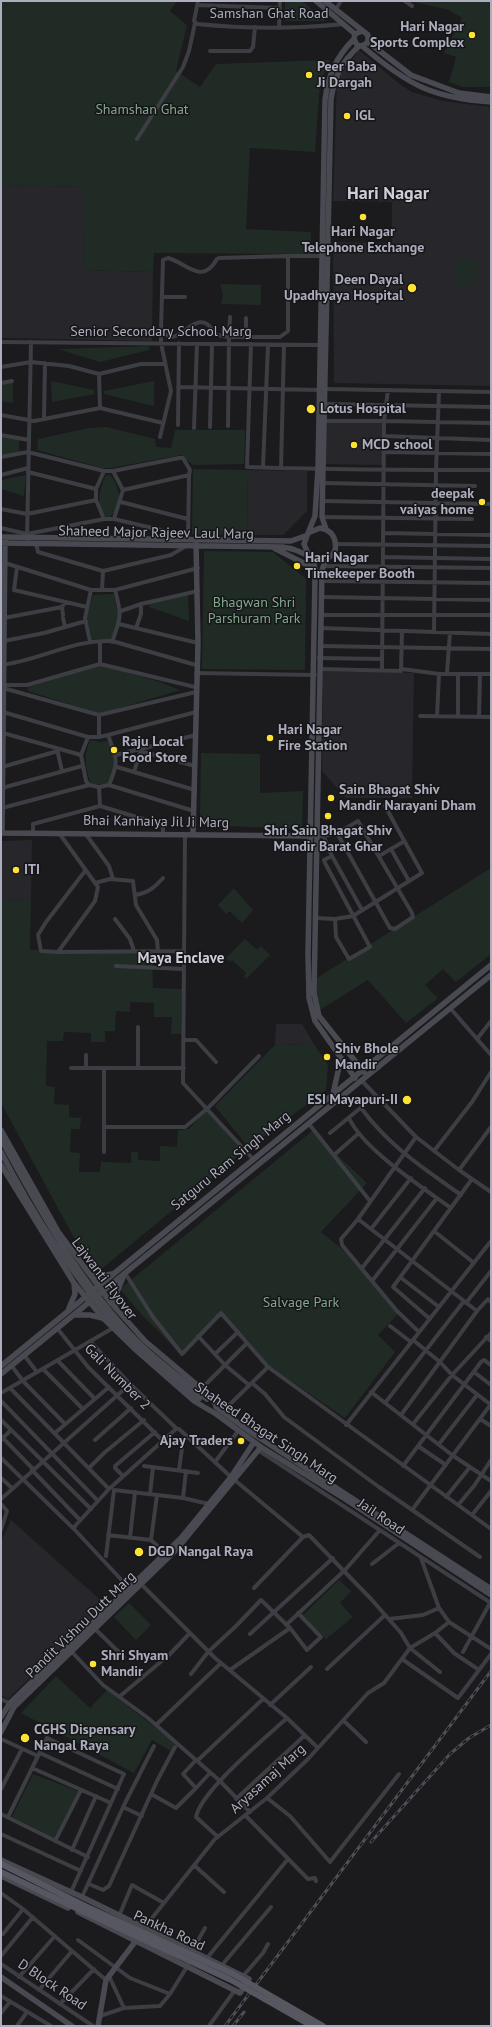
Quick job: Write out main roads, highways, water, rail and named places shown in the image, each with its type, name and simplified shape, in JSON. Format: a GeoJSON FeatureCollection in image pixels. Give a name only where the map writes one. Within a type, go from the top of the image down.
{"type":"FeatureCollection","features":[{"type":"Feature","properties":{"kind":"main road","name":"Pankha Road"},"geometry":{"type":"LineString","coordinates":[[1,1864],[83,1908],[231,1980],[312,2026]]}},
{"type":"Feature","properties":{"kind":"main road","name":"Pankha Road"},"geometry":{"type":"LineString","coordinates":[[1,1872],[233,1974],[323,2026]]}},
{"type":"Feature","properties":{"kind":"railway"},"geometry":{"type":"LineString","coordinates":[[225,2026],[491,1671]]}},
{"type":"Feature","properties":{"kind":"railway"},"geometry":{"type":"LineString","coordinates":[[371,1842],[450,1754],[469,1738],[491,1725]]}},
{"type":"Feature","properties":{"kind":"railway"},"geometry":{"type":"LineString","coordinates":[[233,2026],[244,2012]]}},
{"type":"Feature","properties":{"kind":"place","name":"Hari Nagar Sports Complex"},"geometry":{"type":"Point","coordinates":[472,35]}},
{"type":"Feature","properties":{"kind":"place","name":"Peer Baba Ji Dargah"},"geometry":{"type":"Point","coordinates":[309,75]}},
{"type":"Feature","properties":{"kind":"place","name":"IGL"},"geometry":{"type":"Point","coordinates":[347,116]}},
{"type":"Feature","properties":{"kind":"place","name":"Hari Nagar Telephone Exchange"},"geometry":{"type":"Point","coordinates":[363,217]}},
{"type":"Feature","properties":{"kind":"place","name":"Deen Dayal Upadhyaya Hospital"},"geometry":{"type":"Point","coordinates":[412,288]}},
{"type":"Feature","properties":{"kind":"place","name":"Lotus Hospital"},"geometry":{"type":"Point","coordinates":[311,409]}},
{"type":"Feature","properties":{"kind":"place","name":"MCD school"},"geometry":{"type":"Point","coordinates":[354,445]}},
{"type":"Feature","properties":{"kind":"place","name":"deepak vaiyas home"},"geometry":{"type":"Point","coordinates":[482,502]}},
{"type":"Feature","properties":{"kind":"place","name":"Hari Nagar Timekeeper Booth"},"geometry":{"type":"Point","coordinates":[297,566]}},
{"type":"Feature","properties":{"kind":"place","name":"Hari Nagar Fire Station"},"geometry":{"type":"Point","coordinates":[270,738]}},
{"type":"Feature","properties":{"kind":"place","name":"Raju Local Food Store"},"geometry":{"type":"Point","coordinates":[114,750]}},
{"type":"Feature","properties":{"kind":"place","name":"Sain Bhagat Shiv Mandir Narayani Dham"},"geometry":{"type":"Point","coordinates":[331,798]}},
{"type":"Feature","properties":{"kind":"place","name":"Shri Sain Bhagat Shiv Mandir Barat Ghar"},"geometry":{"type":"Point","coordinates":[328,816]}},
{"type":"Feature","properties":{"kind":"place","name":"ITI"},"geometry":{"type":"Point","coordinates":[16,870]}},
{"type":"Feature","properties":{"kind":"place","name":"Shiv Bhole Mandir"},"geometry":{"type":"Point","coordinates":[327,1057]}},
{"type":"Feature","properties":{"kind":"place","name":"ESI Mayapuri-II"},"geometry":{"type":"Point","coordinates":[407,1100]}},
{"type":"Feature","properties":{"kind":"place","name":"Ajay Traders"},"geometry":{"type":"Point","coordinates":[241,1441]}},
{"type":"Feature","properties":{"kind":"place","name":"DGD Nangal Raya"},"geometry":{"type":"Point","coordinates":[139,1552]}},
{"type":"Feature","properties":{"kind":"place","name":"Shri Shyam Mandir"},"geometry":{"type":"Point","coordinates":[93,1664]}},
{"type":"Feature","properties":{"kind":"place","name":"CGHS Dispensary Nangal Raya"},"geometry":{"type":"Point","coordinates":[25,1738]}},
{"type":"Feature","properties":{"kind":"district","name":"Hari Nagar"},"geometry":{"type":"Point","coordinates":[388,194]}},
{"type":"Feature","properties":{"kind":"district","name":"Maya Enclave"},"geometry":{"type":"Point","coordinates":[181,959]}},
{"type":"Feature","properties":{"kind":"park label","name":"Shamshan Ghat"},"geometry":{"type":"Point","coordinates":[142,110]}},
{"type":"Feature","properties":{"kind":"park label","name":"Bhagwan Shri Parshuram Park"},"geometry":{"type":"Point","coordinates":[254,612]}},
{"type":"Feature","properties":{"kind":"park label","name":"Salvage Park"},"geometry":{"type":"Point","coordinates":[301,1303]}}]}
